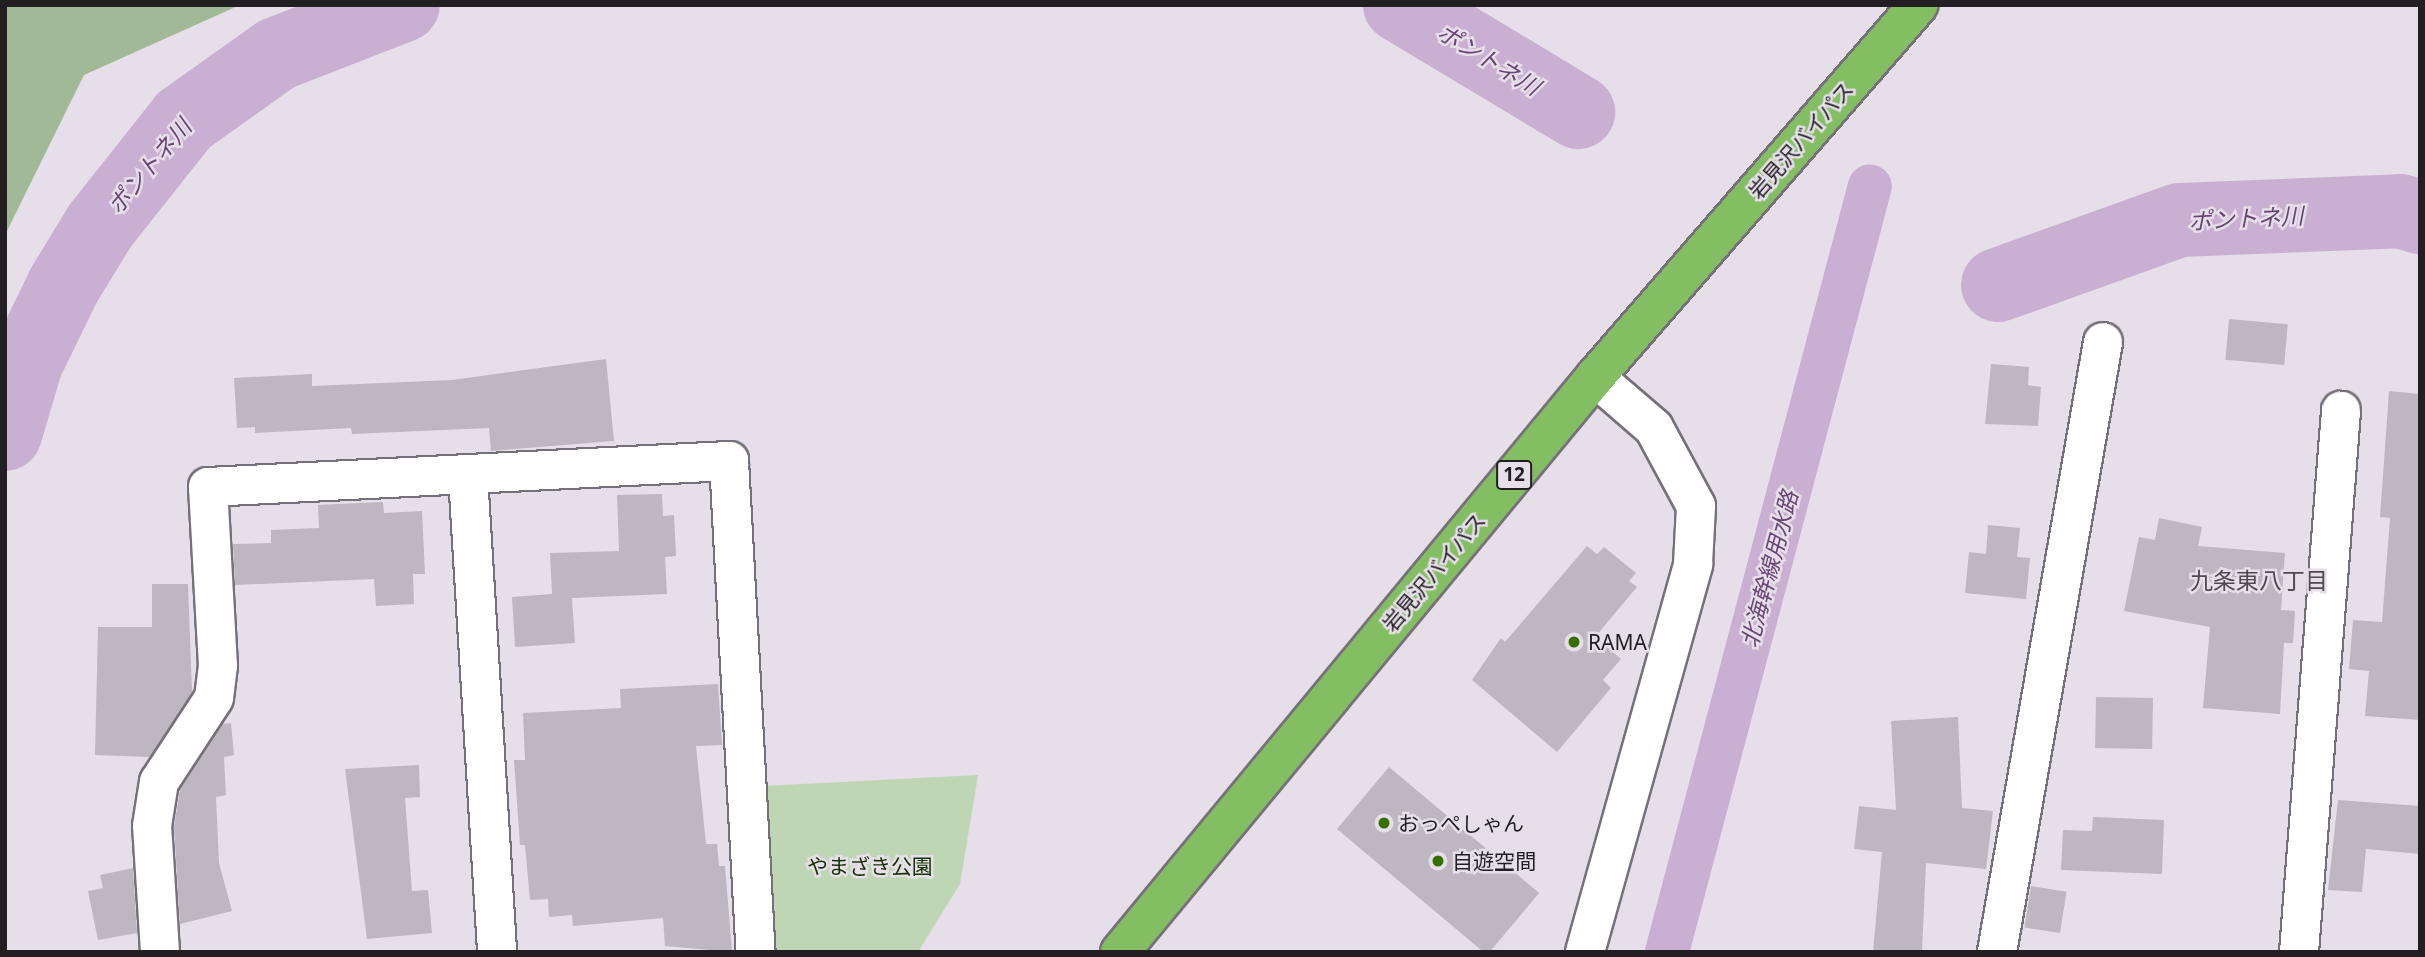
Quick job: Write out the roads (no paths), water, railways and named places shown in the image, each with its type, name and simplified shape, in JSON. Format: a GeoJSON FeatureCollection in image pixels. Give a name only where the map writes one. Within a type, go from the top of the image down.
{"type":"FeatureCollection","features":[{"type":"Feature","properties":{"kind":"highway","name":"岩見沢バイパス"},"geometry":{"type":"LineString","coordinates":[[1120,952],[1595,377],[1918,5]]}},
{"type":"Feature","properties":{"kind":"street"},"geometry":{"type":"LineString","coordinates":[[1997,952],[2103,342]]}},
{"type":"Feature","properties":{"kind":"street"},"geometry":{"type":"LineString","coordinates":[[1585,952],[1693,564],[1696,506],[1654,428],[1595,377]]}},
{"type":"Feature","properties":{"kind":"street"},"geometry":{"type":"LineString","coordinates":[[2299,952],[2342,411]]}},
{"type":"Feature","properties":{"kind":"street"},"geometry":{"type":"LineString","coordinates":[[160,952],[152,826],[159,782],[214,698],[218,666],[208,487],[729,461],[756,952]]}},
{"type":"Feature","properties":{"kind":"street"},"geometry":{"type":"LineString","coordinates":[[468,476],[497,952]]}},
{"type":"Feature","properties":{"kind":"waterway","name":"ポントネ川"},"geometry":{"type":"LineString","coordinates":[[5,434],[26,363],[64,285],[100,226],[184,120],[277,54],[403,5]]}},
{"type":"Feature","properties":{"kind":"waterway","name":"ポントネ川"},"geometry":{"type":"LineString","coordinates":[[1400,5],[1578,112]]}},
{"type":"Feature","properties":{"kind":"waterway","name":"北海幹線用水路"},"geometry":{"type":"LineString","coordinates":[[1667,952],[1870,186]]}},
{"type":"Feature","properties":{"kind":"waterway","name":"ポントネ川"},"geometry":{"type":"LineString","coordinates":[[1998,285],[2180,220],[2400,211],[2420,217]]}},
{"type":"Feature","properties":{"kind":"place","name":"RAMA"},"geometry":{"type":"Point","coordinates":[1574,642]}},
{"type":"Feature","properties":{"kind":"place","name":"おっぺしゃん"},"geometry":{"type":"Point","coordinates":[1384,823]}},
{"type":"Feature","properties":{"kind":"place","name":"自遊空間"},"geometry":{"type":"Point","coordinates":[1438,861]}},
{"type":"Feature","properties":{"kind":"district","name":"九条東八丁目"},"geometry":{"type":"Point","coordinates":[2259,580]}},
{"type":"Feature","properties":{"kind":"park label","name":"やまざき公園"},"geometry":{"type":"Point","coordinates":[870,866]}}]}
